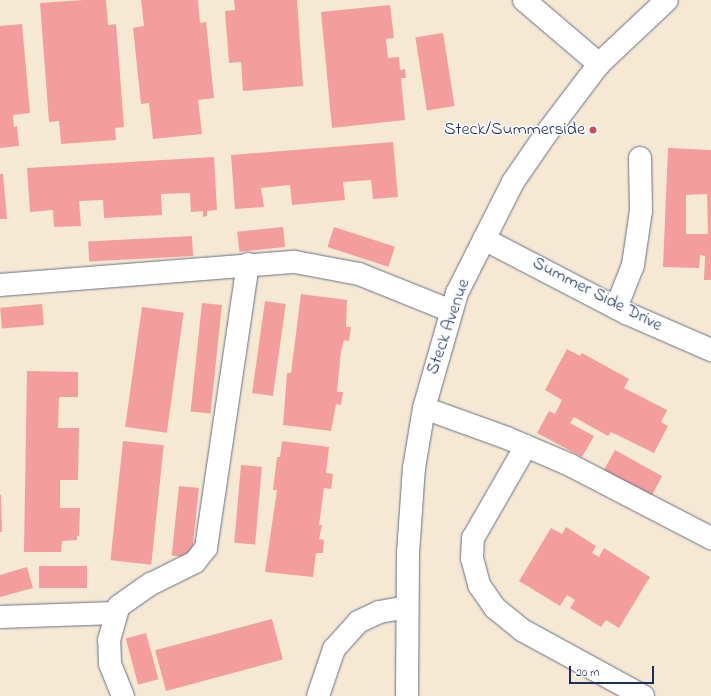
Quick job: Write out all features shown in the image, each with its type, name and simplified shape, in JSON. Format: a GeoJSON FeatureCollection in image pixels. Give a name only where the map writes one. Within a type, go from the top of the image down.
{"type":"FeatureCollection","features":[{"type":"Feature","properties":{"kind":"street"},"geometry":{"type":"LineString","coordinates":[[524,0],[600,64]]}},
{"type":"Feature","properties":{"kind":"street","name":"Steck Avenue"},"geometry":{"type":"LineString","coordinates":[[407,696],[406,607],[414,468],[424,408],[457,293],[513,182],[546,134],[600,64],[667,0]]}},
{"type":"Feature","properties":{"kind":"street"},"geometry":{"type":"LineString","coordinates":[[616,308],[633,265],[641,211],[640,158]]}},
{"type":"Feature","properties":{"kind":"street","name":"Summer Side Drive"},"geometry":{"type":"LineString","coordinates":[[484,239],[616,308],[711,350]]}},
{"type":"Feature","properties":{"kind":"street"},"geometry":{"type":"LineString","coordinates":[[0,285],[248,264],[295,262],[359,274],[451,311]]}},
{"type":"Feature","properties":{"kind":"street"},"geometry":{"type":"LineString","coordinates":[[123,696],[110,663],[109,640],[119,606],[150,584],[195,562],[206,548],[248,264]]}},
{"type":"Feature","properties":{"kind":"street"},"geometry":{"type":"LineString","coordinates":[[424,408],[526,446],[637,498],[711,538]]}},
{"type":"Feature","properties":{"kind":"street"},"geometry":{"type":"LineString","coordinates":[[526,446],[473,538],[472,558],[479,585],[495,608],[522,630],[643,696]]}},
{"type":"Feature","properties":{"kind":"street"},"geometry":{"type":"LineString","coordinates":[[318,696],[334,648],[358,622],[380,612],[406,607]]}},
{"type":"Feature","properties":{"kind":"street"},"geometry":{"type":"LineString","coordinates":[[0,617],[116,613]]}},
{"type":"Feature","properties":{"kind":"building"},"geometry":{"type":"Polygon","coordinates":[[[106,0],[108,25],[116,24],[124,127],[115,128],[116,140],[61,144],[59,121],[49,122],[40,3],[106,0]]]}},
{"type":"Feature","properties":{"kind":"building"},"geometry":{"type":"Polygon","coordinates":[[[141,0],[198,0],[200,23],[206,22],[214,98],[198,100],[202,134],[153,139],[149,103],[141,104],[133,28],[144,26],[141,0]]]}},
{"type":"Feature","properties":{"kind":"building"},"geometry":{"type":"Polygon","coordinates":[[[234,0],[297,0],[303,86],[243,91],[241,62],[229,63],[225,11],[235,10],[234,0]]]}},
{"type":"Feature","properties":{"kind":"building"},"geometry":{"type":"Polygon","coordinates":[[[390,5],[394,38],[386,39],[388,58],[399,57],[400,70],[405,69],[406,78],[401,78],[405,120],[332,128],[321,12],[390,5]]]}},
{"type":"Feature","properties":{"kind":"building"},"geometry":{"type":"Polygon","coordinates":[[[22,24],[30,113],[13,115],[14,127],[17,126],[19,146],[0,148],[0,26],[22,24]]]}},
{"type":"Feature","properties":{"kind":"building"},"geometry":{"type":"Polygon","coordinates":[[[443,33],[455,106],[427,110],[415,37],[443,33]]]}},
{"type":"Feature","properties":{"kind":"building"},"geometry":{"type":"Polygon","coordinates":[[[393,142],[398,197],[373,199],[371,180],[343,182],[345,200],[292,205],[290,185],[261,188],[264,207],[235,209],[231,155],[393,142]]]}},
{"type":"Feature","properties":{"kind":"building"},"geometry":{"type":"Polygon","coordinates":[[[668,148],[711,150],[711,280],[704,280],[705,256],[700,255],[699,268],[663,267],[668,148]],[[707,194],[686,195],[686,234],[708,234],[707,194]]]}},
{"type":"Feature","properties":{"kind":"building"},"geometry":{"type":"Polygon","coordinates":[[[214,157],[217,210],[207,211],[207,216],[203,217],[203,211],[191,212],[190,193],[161,194],[162,215],[104,218],[103,200],[79,201],[81,226],[54,227],[53,210],[30,212],[27,168],[214,157]]]}},
{"type":"Feature","properties":{"kind":"building"},"geometry":{"type":"Polygon","coordinates":[[[0,174],[3,174],[7,219],[0,219],[0,174]]]}},
{"type":"Feature","properties":{"kind":"building"},"geometry":{"type":"Polygon","coordinates":[[[283,227],[285,247],[239,252],[237,232],[283,227]]]}},
{"type":"Feature","properties":{"kind":"building"},"geometry":{"type":"Polygon","coordinates":[[[334,227],[395,247],[388,267],[328,247],[334,227]]]}},
{"type":"Feature","properties":{"kind":"building"},"geometry":{"type":"Polygon","coordinates":[[[192,236],[193,256],[89,261],[88,241],[192,236]]]}},
{"type":"Feature","properties":{"kind":"building"},"geometry":{"type":"Polygon","coordinates":[[[301,294],[347,300],[346,327],[351,327],[349,341],[344,340],[341,352],[337,392],[343,392],[341,405],[336,404],[331,431],[283,425],[287,373],[291,373],[301,294]]]}},
{"type":"Feature","properties":{"kind":"building"},"geometry":{"type":"Polygon","coordinates":[[[265,301],[286,304],[273,396],[252,393],[265,301]]]}},
{"type":"Feature","properties":{"kind":"building"},"geometry":{"type":"Polygon","coordinates":[[[202,303],[222,305],[210,413],[191,411],[202,303]]]}},
{"type":"Feature","properties":{"kind":"building"},"geometry":{"type":"Polygon","coordinates":[[[42,304],[44,325],[2,329],[0,308],[42,304]]]}},
{"type":"Feature","properties":{"kind":"building"},"geometry":{"type":"Polygon","coordinates":[[[142,307],[184,313],[167,433],[125,427],[142,307]]]}},
{"type":"Feature","properties":{"kind":"building"},"geometry":{"type":"Polygon","coordinates":[[[567,349],[580,356],[582,353],[629,379],[624,388],[667,410],[661,422],[668,426],[654,453],[611,432],[608,436],[574,417],[570,423],[594,436],[582,457],[537,433],[549,411],[555,414],[562,400],[545,390],[567,349]]]}},
{"type":"Feature","properties":{"kind":"building"},"geometry":{"type":"Polygon","coordinates":[[[27,371],[78,372],[78,397],[59,397],[58,428],[79,428],[78,480],[60,480],[60,508],[80,508],[79,536],[77,536],[77,540],[62,541],[61,552],[24,552],[27,371]]]}},
{"type":"Feature","properties":{"kind":"building"},"geometry":{"type":"Polygon","coordinates":[[[123,441],[164,445],[151,565],[110,560],[123,441]]]}},
{"type":"Feature","properties":{"kind":"building"},"geometry":{"type":"Polygon","coordinates":[[[282,441],[329,447],[326,473],[333,474],[331,489],[324,488],[319,525],[322,525],[319,539],[324,540],[323,553],[316,553],[313,577],[265,572],[277,490],[273,490],[277,457],[280,457],[282,441]]]}},
{"type":"Feature","properties":{"kind":"building"},"geometry":{"type":"Polygon","coordinates":[[[615,450],[662,476],[651,497],[603,471],[615,450]]]}},
{"type":"Feature","properties":{"kind":"building"},"geometry":{"type":"Polygon","coordinates":[[[241,465],[262,467],[255,545],[234,543],[241,465]]]}},
{"type":"Feature","properties":{"kind":"building"},"geometry":{"type":"Polygon","coordinates":[[[179,486],[199,488],[192,558],[172,556],[179,486]]]}},
{"type":"Feature","properties":{"kind":"building"},"geometry":{"type":"Polygon","coordinates":[[[1,495],[2,532],[0,532],[1,495]]]}},
{"type":"Feature","properties":{"kind":"building"},"geometry":{"type":"Polygon","coordinates":[[[566,527],[596,546],[592,553],[599,557],[604,548],[650,577],[619,628],[606,620],[601,627],[570,608],[575,600],[567,595],[560,606],[519,581],[551,528],[562,534],[566,527]]]}},
{"type":"Feature","properties":{"kind":"building"},"geometry":{"type":"Polygon","coordinates":[[[39,566],[87,566],[87,588],[39,588],[39,566]]]}},
{"type":"Feature","properties":{"kind":"building"},"geometry":{"type":"Polygon","coordinates":[[[27,567],[33,588],[0,597],[0,575],[27,567]]]}},
{"type":"Feature","properties":{"kind":"building"},"geometry":{"type":"Polygon","coordinates":[[[272,619],[283,660],[166,691],[155,650],[272,619]]]}},
{"type":"Feature","properties":{"kind":"building"},"geometry":{"type":"Polygon","coordinates":[[[146,633],[158,679],[138,685],[126,638],[146,633]]]}},
{"type":"Feature","properties":{"kind":"place","name":"Steck/Summerside"},"geometry":{"type":"Point","coordinates":[593,130]}}]}
